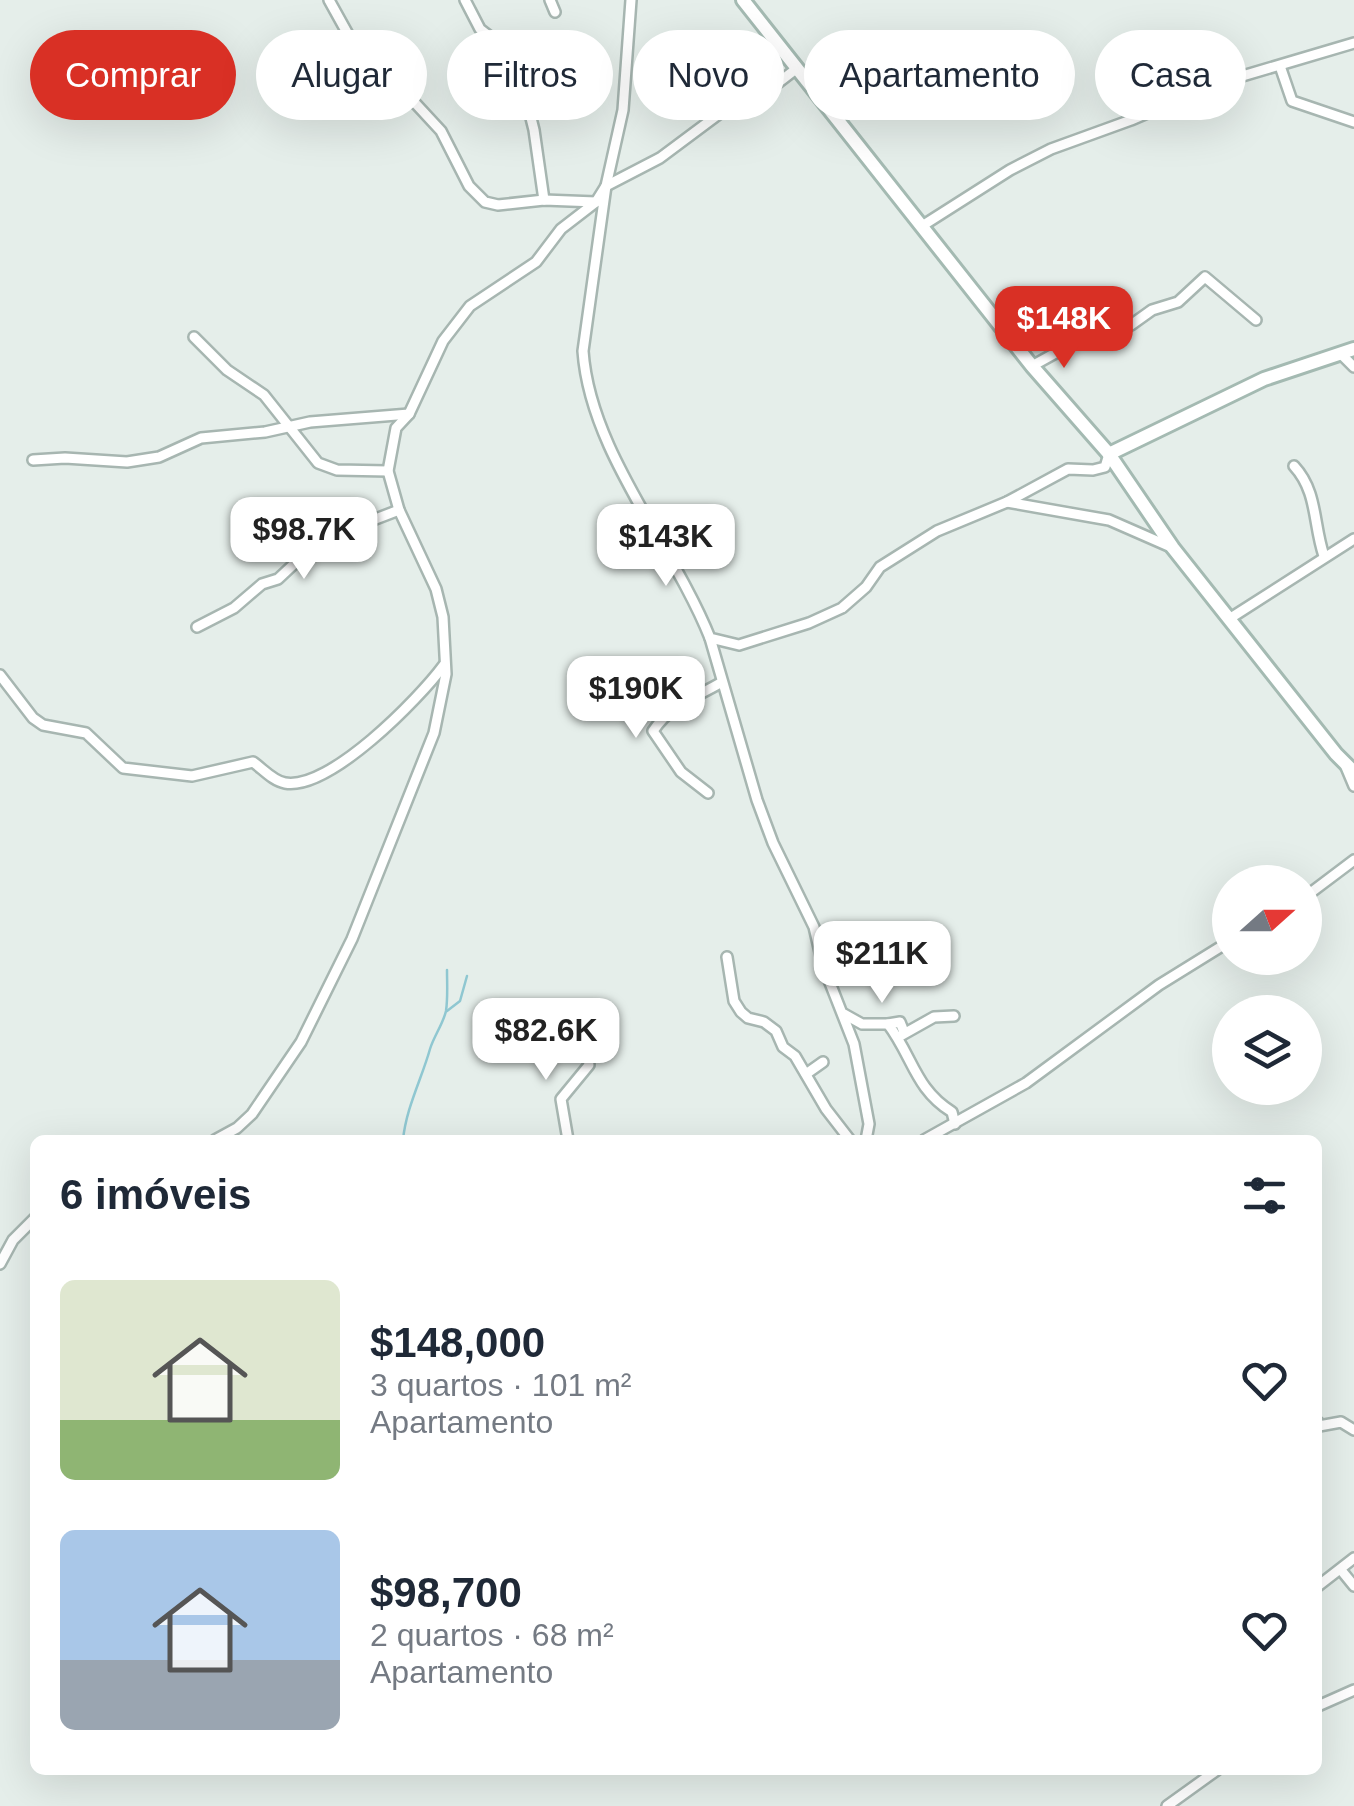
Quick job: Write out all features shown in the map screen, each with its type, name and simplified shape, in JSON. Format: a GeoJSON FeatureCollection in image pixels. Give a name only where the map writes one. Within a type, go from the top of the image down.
{"type":"FeatureCollection","features":[{"type":"Feature","properties":{"kind":"street"},"geometry":{"type":"LineString","coordinates":[[329,0],[375,83],[416,104],[441,131],[476,194],[485,202],[596,202]]}},
{"type":"Feature","properties":{"kind":"street"},"geometry":{"type":"LineString","coordinates":[[465,0],[482,30]]}},
{"type":"Feature","properties":{"kind":"street"},"geometry":{"type":"LineString","coordinates":[[550,0],[555,12]]}},
{"type":"Feature","properties":{"kind":"street"},"geometry":{"type":"LineString","coordinates":[[631,0],[623,110],[606,186],[583,351],[586,382],[596,418],[658,540],[694,596],[710,638],[762,815],[814,927],[823,965],[854,1044],[869,1124],[866,1135]]}},
{"type":"Feature","properties":{"kind":"street"},"geometry":{"type":"LineString","coordinates":[[743,0],[1032,366],[1109,454],[1173,548],[1350,768],[1354,786]]}},
{"type":"Feature","properties":{"kind":"street"},"geometry":{"type":"LineString","coordinates":[[922,226],[1051,149],[1131,120],[1212,84],[1354,44]]}},
{"type":"Feature","properties":{"kind":"street"},"geometry":{"type":"LineString","coordinates":[[1280,66],[1292,101],[1354,122]]}},
{"type":"Feature","properties":{"kind":"street"},"geometry":{"type":"LineString","coordinates":[[224,1135],[252,1114],[301,1042],[328,992],[434,733],[446,663],[443,617],[436,589],[399,510],[388,471],[396,428],[409,414],[443,342],[470,306],[536,262],[561,229],[596,202],[606,186],[660,158],[723,111],[761,96],[796,70]]}},
{"type":"Feature","properties":{"kind":"street"},"geometry":{"type":"LineString","coordinates":[[531,120],[544,200]]}},
{"type":"Feature","properties":{"kind":"street"},"geometry":{"type":"LineString","coordinates":[[1032,366],[1079,340],[1130,325],[1152,310],[1178,302],[1205,277],[1256,320]]}},
{"type":"Feature","properties":{"kind":"street"},"geometry":{"type":"LineString","coordinates":[[194,337],[227,370],[264,395],[311,457],[326,468],[388,471]]}},
{"type":"Feature","properties":{"kind":"street"},"geometry":{"type":"LineString","coordinates":[[710,638],[739,646],[809,623],[842,608],[866,588],[883,564],[942,529],[1007,502],[1068,469],[1093,470],[1105,466],[1109,454],[1264,379],[1347,351],[1354,367]]}},
{"type":"Feature","properties":{"kind":"street"},"geometry":{"type":"LineString","coordinates":[[34,460],[127,462],[159,457],[201,438],[409,414]]}},
{"type":"Feature","properties":{"kind":"street"},"geometry":{"type":"LineString","coordinates":[[1294,466],[1312,491],[1324,556]]}},
{"type":"Feature","properties":{"kind":"street"},"geometry":{"type":"LineString","coordinates":[[1007,502],[1109,520],[1173,548]]}},
{"type":"Feature","properties":{"kind":"street"},"geometry":{"type":"LineString","coordinates":[[196,627],[234,608],[294,564],[334,547],[372,520],[399,510]]}},
{"type":"Feature","properties":{"kind":"street"},"geometry":{"type":"LineString","coordinates":[[1229,619],[1354,539]]}},
{"type":"Feature","properties":{"kind":"street"},"geometry":{"type":"LineString","coordinates":[[0,675],[33,718],[43,724],[86,733],[114,763],[124,768],[192,776],[253,762],[280,783],[297,784],[340,765],[416,700],[446,663]]}},
{"type":"Feature","properties":{"kind":"street"},"geometry":{"type":"LineString","coordinates":[[708,794],[681,772],[653,731],[680,702],[722,682]]}},
{"type":"Feature","properties":{"kind":"street"},"geometry":{"type":"LineString","coordinates":[[1322,885],[1354,860]]}},
{"type":"Feature","properties":{"kind":"street"},"geometry":{"type":"LineString","coordinates":[[933,1135],[1040,1074],[1159,985],[1212,952]]}},
{"type":"Feature","properties":{"kind":"street"},"geometry":{"type":"LineString","coordinates":[[727,956],[734,1001],[741,1012],[772,1027],[846,1135]]}},
{"type":"Feature","properties":{"kind":"street"},"geometry":{"type":"LineString","coordinates":[[840,1010],[862,1024],[900,1022],[920,1085],[959,1121]]}},
{"type":"Feature","properties":{"kind":"street"},"geometry":{"type":"LineString","coordinates":[[902,1035],[934,1017],[954,1016]]}},
{"type":"Feature","properties":{"kind":"street"},"geometry":{"type":"LineString","coordinates":[[567,1135],[561,1099],[589,1066],[584,1029]]}},
{"type":"Feature","properties":{"kind":"street"},"geometry":{"type":"LineString","coordinates":[[806,1074],[824,1062]]}},
{"type":"Feature","properties":{"kind":"street"},"geometry":{"type":"LineString","coordinates":[[0,1264],[13,1240],[30,1223]]}},
{"type":"Feature","properties":{"kind":"street"},"geometry":{"type":"LineString","coordinates":[[1322,1425],[1341,1422],[1354,1430]]}},
{"type":"Feature","properties":{"kind":"street"},"geometry":{"type":"LineString","coordinates":[[1322,1583],[1354,1558]]}},
{"type":"Feature","properties":{"kind":"street"},"geometry":{"type":"LineString","coordinates":[[1340,1570],[1354,1586]]}},
{"type":"Feature","properties":{"kind":"street"},"geometry":{"type":"LineString","coordinates":[[1322,1704],[1354,1690]]}},
{"type":"Feature","properties":{"kind":"street"},"geometry":{"type":"LineString","coordinates":[[1167,1806],[1210,1775]]}},
{"type":"Feature","properties":{"kind":"waterway"},"geometry":{"type":"LineString","coordinates":[[404,1135],[446,1011],[447,970]]}},
{"type":"Feature","properties":{"kind":"waterway"},"geometry":{"type":"LineString","coordinates":[[447,1011],[460,1001],[467,976]]}}]}
